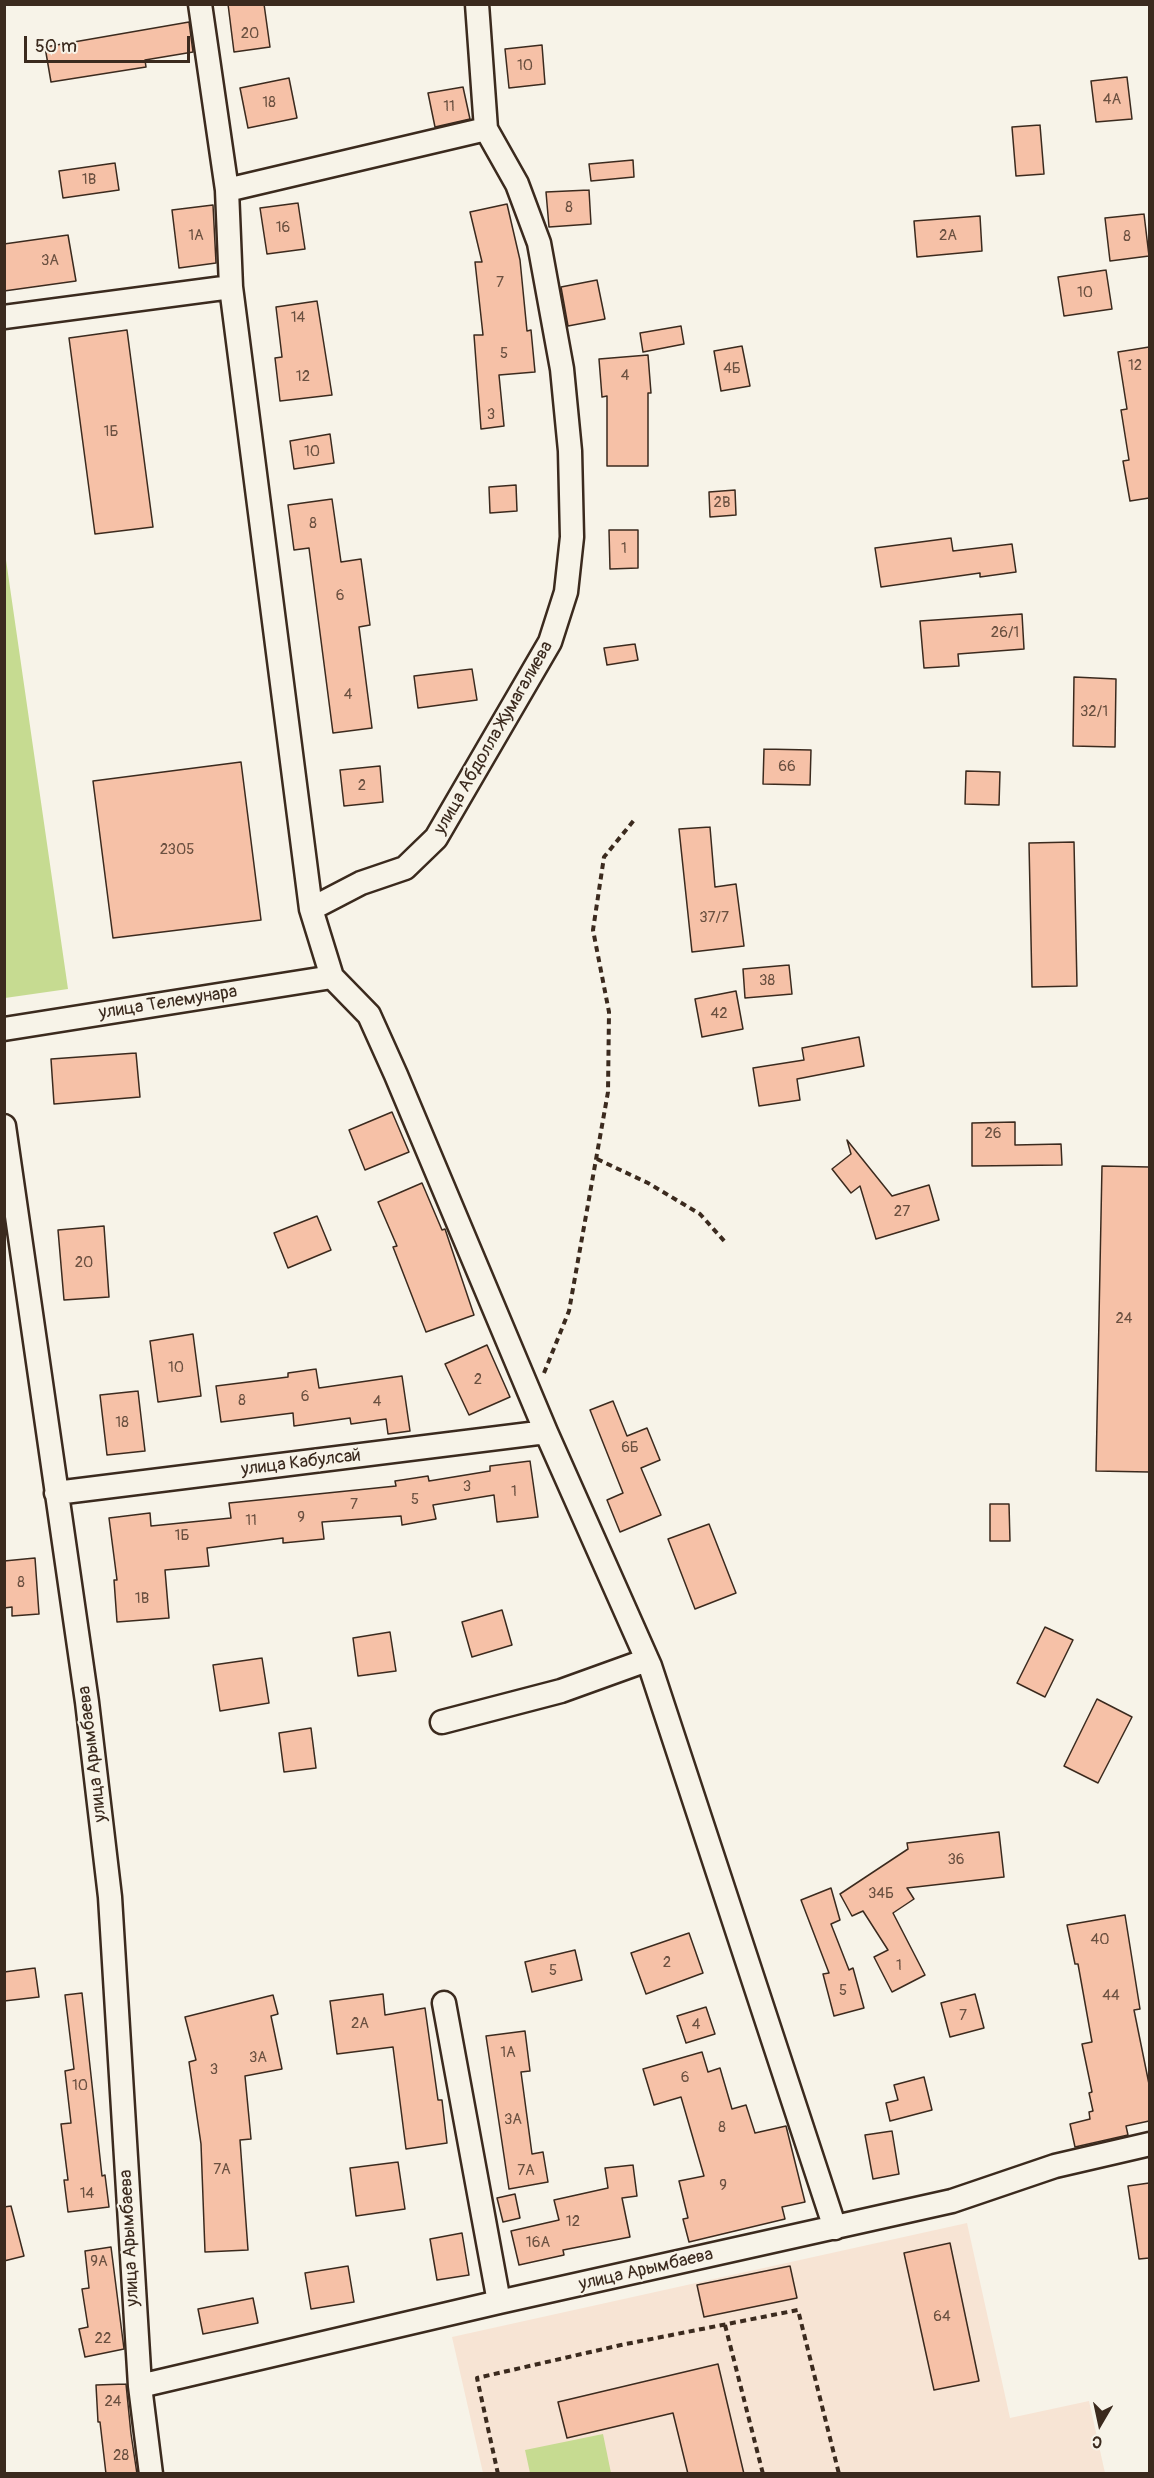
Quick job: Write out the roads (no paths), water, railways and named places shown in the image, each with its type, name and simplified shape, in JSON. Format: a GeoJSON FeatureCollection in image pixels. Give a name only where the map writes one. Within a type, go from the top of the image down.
{"type":"FeatureCollection","features":[{"type":"Feature","properties":{"kind":"street"},"geometry":{"type":"LineString","coordinates":[[200,4],[227,190],[231,287],[311,909],[332,977],[369,1015],[533,1402],[649,1663],[835,2228]]}},
{"type":"Feature","properties":{"kind":"street","name":"улица Абдолла Жумагалиева"},"geometry":{"type":"LineString","coordinates":[[311,909],[361,883],[405,868],[436,838],[550,642],[566,592],[572,537],[570,451],[562,369],[539,243],[517,184],[486,129],[477,4]]}},
{"type":"Feature","properties":{"kind":"street"},"geometry":{"type":"LineString","coordinates":[[227,190],[486,129]]}},
{"type":"Feature","properties":{"kind":"street"},"geometry":{"type":"LineString","coordinates":[[4,316],[231,287]]}},
{"type":"Feature","properties":{"kind":"street","name":"улица Телемунара"},"geometry":{"type":"LineString","coordinates":[[4,1029],[332,977]]}},
{"type":"Feature","properties":{"kind":"street","name":"улица Арымбаева"},"geometry":{"type":"LineString","coordinates":[[4,1126],[87,1702],[110,1897],[140,2386],[151,2474]]}},
{"type":"Feature","properties":{"kind":"street","name":"улица Кабулсай"},"geometry":{"type":"LineString","coordinates":[[56,1493],[546,1432]]}},
{"type":"Feature","properties":{"kind":"street"},"geometry":{"type":"LineString","coordinates":[[442,1722],[561,1691],[649,1663]]}},
{"type":"Feature","properties":{"kind":"street"},"geometry":{"type":"LineString","coordinates":[[444,2003],[500,2302]]}},
{"type":"Feature","properties":{"kind":"street","name":"улица Арымбаева"},"geometry":{"type":"LineString","coordinates":[[140,2386],[500,2302],[952,2201],[1055,2166],[1149,2144]]}}]}
